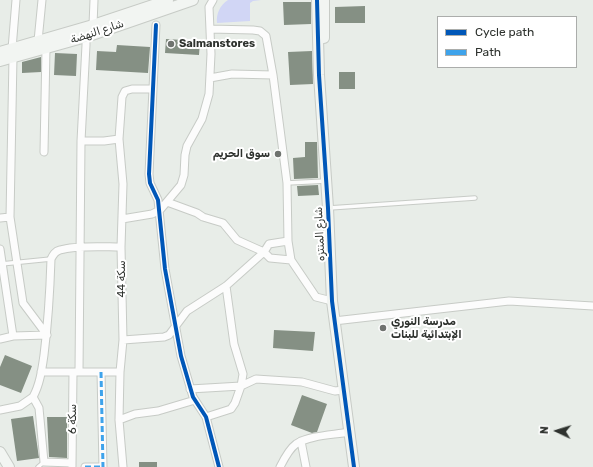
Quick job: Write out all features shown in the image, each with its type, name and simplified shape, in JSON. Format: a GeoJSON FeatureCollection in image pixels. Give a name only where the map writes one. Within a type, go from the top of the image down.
{"type":"FeatureCollection","features":[{"type":"Feature","properties":{"kind":"street"},"geometry":{"type":"LineString","coordinates":[[16,0],[12,53],[10,217],[23,303],[47,335]]}},
{"type":"Feature","properties":{"kind":"street"},"geometry":{"type":"LineString","coordinates":[[38,41],[42,0]]}},
{"type":"Feature","properties":{"kind":"street"},"geometry":{"type":"LineString","coordinates":[[93,25],[95,0]]}},
{"type":"Feature","properties":{"kind":"street","name":"شارع النهضة"},"geometry":{"type":"LineString","coordinates":[[0,61],[12,53],[38,41],[93,25],[168,0]]}},
{"type":"Feature","properties":{"kind":"street","name":"شارع النهضة"},"geometry":{"type":"LineString","coordinates":[[0,52],[12,53],[46,48],[86,37],[193,0]]}},
{"type":"Feature","properties":{"kind":"street"},"geometry":{"type":"LineString","coordinates":[[122,219],[152,214],[160,210],[181,185],[184,175],[187,146],[197,131],[204,114],[209,94],[210,29],[208,7],[213,0]]}},
{"type":"Feature","properties":{"kind":"street","name":"شارع المنتزه"},"geometry":{"type":"LineString","coordinates":[[316,0],[332,301],[354,467]]}},
{"type":"Feature","properties":{"kind":"street","name":"شارع المنتزه"},"geometry":{"type":"LineString","coordinates":[[322,102],[324,75],[324,0]]}},
{"type":"Feature","properties":{"kind":"street"},"geometry":{"type":"LineString","coordinates":[[156,25],[149,174],[150,184],[158,200],[160,210],[165,268],[181,356],[190,389],[206,417],[220,467]]}},
{"type":"Feature","properties":{"kind":"street"},"geometry":{"type":"LineString","coordinates":[[210,29],[253,30],[260,31],[266,36],[273,75],[287,183],[288,241],[291,260],[316,297],[332,301]]}},
{"type":"Feature","properties":{"kind":"street","name":"سكة 6"},"geometry":{"type":"LineString","coordinates":[[72,465],[80,247],[81,141],[86,37]]}},
{"type":"Feature","properties":{"kind":"street"},"geometry":{"type":"LineString","coordinates":[[44,152],[46,48]]}},
{"type":"Feature","properties":{"kind":"street"},"geometry":{"type":"LineString","coordinates":[[210,78],[232,74],[273,75]]}},
{"type":"Feature","properties":{"kind":"street","name":"سكة 44"},"geometry":{"type":"LineString","coordinates":[[124,467],[119,420],[120,372],[123,340],[121,247],[123,184],[119,139],[122,97],[125,91],[132,89],[153,89]]}},
{"type":"Feature","properties":{"kind":"street"},"geometry":{"type":"LineString","coordinates":[[81,141],[104,141],[119,139]]}},
{"type":"Feature","properties":{"kind":"street"},"geometry":{"type":"LineString","coordinates":[[167,202],[197,213],[203,217],[223,223],[237,240],[264,252],[270,258],[291,260]]}},
{"type":"Feature","properties":{"kind":"street"},"geometry":{"type":"LineString","coordinates":[[0,218],[10,217]]}},
{"type":"Feature","properties":{"kind":"street"},"geometry":{"type":"LineString","coordinates":[[123,340],[164,337],[169,335],[176,328],[180,318],[187,311],[226,286],[264,252],[269,244],[288,241]]}},
{"type":"Feature","properties":{"kind":"street"},"geometry":{"type":"LineString","coordinates":[[0,410],[20,406],[33,397],[37,390],[47,335],[50,304],[50,259],[53,254],[58,250],[80,247],[121,247]]}},
{"type":"Feature","properties":{"kind":"street"},"geometry":{"type":"LineString","coordinates":[[0,249],[1,264],[13,336]]}},
{"type":"Feature","properties":{"kind":"street"},"geometry":{"type":"LineString","coordinates":[[206,417],[231,409],[235,403],[241,386],[243,374],[234,344],[226,286]]}},
{"type":"Feature","properties":{"kind":"street"},"geometry":{"type":"LineString","coordinates":[[334,322],[509,301],[593,306]]}},
{"type":"Feature","properties":{"kind":"street"},"geometry":{"type":"LineString","coordinates":[[0,339],[13,336],[47,335]]}},
{"type":"Feature","properties":{"kind":"street"},"geometry":{"type":"LineString","coordinates":[[41,372],[120,372]]}},
{"type":"Feature","properties":{"kind":"street"},"geometry":{"type":"LineString","coordinates":[[85,467],[103,467],[101,372]]}},
{"type":"Feature","properties":{"kind":"street"},"geometry":{"type":"LineString","coordinates":[[190,389],[241,386],[256,379],[302,382],[334,391],[343,390]]}},
{"type":"Feature","properties":{"kind":"street"},"geometry":{"type":"LineString","coordinates":[[33,397],[39,408],[41,465],[72,465]]}},
{"type":"Feature","properties":{"kind":"street"},"geometry":{"type":"LineString","coordinates":[[119,420],[135,414],[158,411],[195,400]]}},
{"type":"Feature","properties":{"kind":"street"},"geometry":{"type":"LineString","coordinates":[[280,467],[295,445],[302,441],[308,438],[349,432]]}},
{"type":"Feature","properties":{"kind":"street"},"geometry":{"type":"LineString","coordinates":[[302,441],[306,467]]}},
{"type":"Feature","properties":{"kind":"street"},"geometry":{"type":"LineString","coordinates":[[0,453],[9,467]]}},
{"type":"Feature","properties":{"kind":"lane"},"geometry":{"type":"LineString","coordinates":[[287,183],[326,181]]}},
{"type":"Feature","properties":{"kind":"lane"},"geometry":{"type":"LineString","coordinates":[[328,208],[475,198]]}},
{"type":"Feature","properties":{"kind":"lane"},"geometry":{"type":"LineString","coordinates":[[1,264],[50,259]]}},
{"type":"Feature","properties":{"kind":"shaded area"},"geometry":{"type":"Polygon","coordinates":[[[228,0],[261,0],[250,3],[250,21],[217,23],[219,10],[228,0]]]}},
{"type":"Feature","properties":{"kind":"building"},"geometry":{"type":"Polygon","coordinates":[[[283,2],[311,2],[311,24],[284,25],[283,2]]]}},
{"type":"Feature","properties":{"kind":"building"},"geometry":{"type":"Polygon","coordinates":[[[365,6],[365,23],[335,23],[335,7],[365,6]]]}},
{"type":"Feature","properties":{"kind":"building"},"geometry":{"type":"Polygon","coordinates":[[[166,39],[200,41],[199,55],[165,53],[166,39]]]}},
{"type":"Feature","properties":{"kind":"building"},"geometry":{"type":"Polygon","coordinates":[[[117,45],[150,47],[148,73],[96,70],[97,51],[116,52],[117,45]]]}},
{"type":"Feature","properties":{"kind":"building"},"geometry":{"type":"Polygon","coordinates":[[[312,51],[313,84],[290,85],[288,52],[312,51]]]}},
{"type":"Feature","properties":{"kind":"building"},"geometry":{"type":"Polygon","coordinates":[[[55,53],[77,54],[76,76],[54,75],[55,53]]]}},
{"type":"Feature","properties":{"kind":"building"},"geometry":{"type":"Polygon","coordinates":[[[41,57],[41,72],[22,73],[22,62],[41,57]]]}},
{"type":"Feature","properties":{"kind":"building"},"geometry":{"type":"Polygon","coordinates":[[[339,72],[355,72],[355,89],[339,89],[339,72]]]}},
{"type":"Feature","properties":{"kind":"building"},"geometry":{"type":"Polygon","coordinates":[[[305,142],[317,142],[318,178],[294,179],[293,158],[305,157],[305,142]]]}},
{"type":"Feature","properties":{"kind":"building"},"geometry":{"type":"Polygon","coordinates":[[[318,185],[319,195],[298,196],[297,186],[318,185]]]}},
{"type":"Feature","properties":{"kind":"building"},"geometry":{"type":"Polygon","coordinates":[[[274,330],[315,332],[313,351],[273,348],[274,330]]]}},
{"type":"Feature","properties":{"kind":"building"},"geometry":{"type":"Polygon","coordinates":[[[5,355],[32,366],[21,393],[0,385],[0,367],[5,355]]]}},
{"type":"Feature","properties":{"kind":"building"},"geometry":{"type":"Polygon","coordinates":[[[302,395],[327,404],[317,432],[312,433],[291,425],[302,395]]]}},
{"type":"Feature","properties":{"kind":"building"},"geometry":{"type":"Polygon","coordinates":[[[33,416],[39,458],[17,461],[11,419],[33,416]]]}},
{"type":"Feature","properties":{"kind":"building"},"geometry":{"type":"Polygon","coordinates":[[[47,417],[67,417],[67,458],[49,457],[47,417]]]}},
{"type":"Feature","properties":{"kind":"building"},"geometry":{"type":"Polygon","coordinates":[[[139,462],[157,462],[157,467],[139,467],[139,462]]]}},
{"type":"Feature","properties":{"kind":"marked path"},"geometry":{"type":"LineString","coordinates":[[101,372],[103,467]]}},
{"type":"Feature","properties":{"kind":"marked path"},"geometry":{"type":"LineString","coordinates":[[85,467],[103,467]]}},
{"type":"Feature","properties":{"kind":"cycle path"},"geometry":{"type":"LineString","coordinates":[[317,0],[319,75],[328,208],[332,301],[354,467]]}},
{"type":"Feature","properties":{"kind":"cycle path"},"geometry":{"type":"LineString","coordinates":[[156,25],[149,174],[150,183],[158,200],[165,269],[181,356],[193,397],[206,417],[219,467]]}},
{"type":"Feature","properties":{"kind":"place","name":"Salmanstores"},"geometry":{"type":"Point","coordinates":[171,44]}},
{"type":"Feature","properties":{"kind":"place","name":"سوق الحريم"},"geometry":{"type":"Point","coordinates":[278,154]}},
{"type":"Feature","properties":{"kind":"place","name":"مدرسة النوري الإبتدائية للبنات"},"geometry":{"type":"Point","coordinates":[383,328]}}]}
